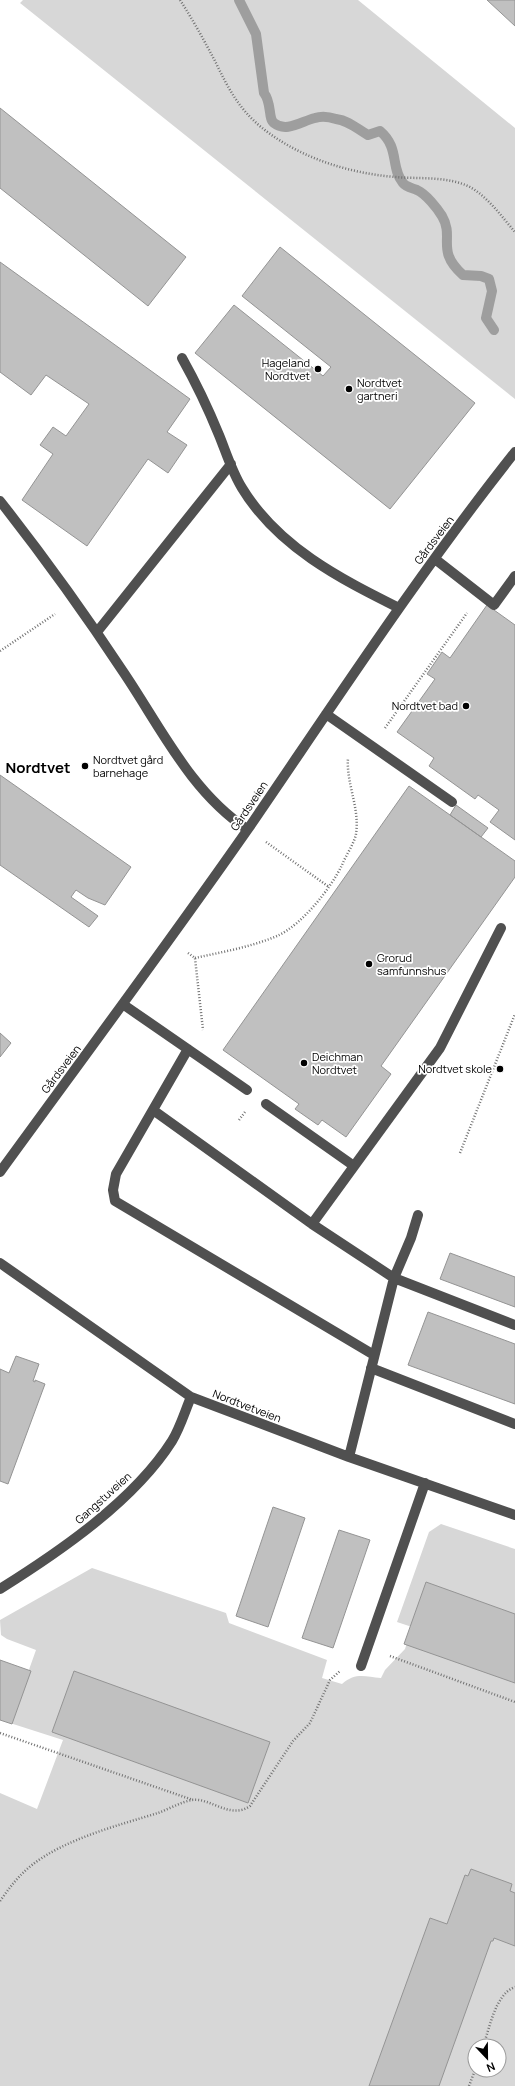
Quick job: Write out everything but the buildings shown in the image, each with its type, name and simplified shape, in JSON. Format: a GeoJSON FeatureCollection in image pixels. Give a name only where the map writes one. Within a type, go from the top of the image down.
{"type":"FeatureCollection","features":[{"type":"Feature","properties":{"kind":"street"},"geometry":{"type":"LineString","coordinates":[[182,358],[206,403],[241,487],[254,506],[277,531],[304,556],[344,580],[399,608]]}},
{"type":"Feature","properties":{"kind":"street","name":"Gårdsveien"},"geometry":{"type":"LineString","coordinates":[[0,1172],[124,1005],[170,940],[399,608],[513,457]]}},
{"type":"Feature","properties":{"kind":"street"},"geometry":{"type":"LineString","coordinates":[[97,632],[231,464]]}},
{"type":"Feature","properties":{"kind":"street"},"geometry":{"type":"LineString","coordinates":[[0,501],[75,600],[197,783],[229,817],[247,829]]}},
{"type":"Feature","properties":{"kind":"street"},"geometry":{"type":"LineString","coordinates":[[435,559],[494,605],[515,576]]}},
{"type":"Feature","properties":{"kind":"street"},"geometry":{"type":"LineString","coordinates":[[326,714],[352,730],[452,802]]}},
{"type":"Feature","properties":{"kind":"street"},"geometry":{"type":"LineString","coordinates":[[312,1224],[440,1048],[501,928]]}},
{"type":"Feature","properties":{"kind":"street"},"geometry":{"type":"LineString","coordinates":[[124,1005],[247,1090]]}},
{"type":"Feature","properties":{"kind":"street"},"geometry":{"type":"LineString","coordinates":[[188,1049],[116,1174],[113,1190],[115,1200],[374,1354]]}},
{"type":"Feature","properties":{"kind":"street"},"geometry":{"type":"LineString","coordinates":[[266,1104],[354,1166]]}},
{"type":"Feature","properties":{"kind":"street"},"geometry":{"type":"LineString","coordinates":[[153,1110],[312,1224],[394,1278],[515,1325]]}},
{"type":"Feature","properties":{"kind":"street"},"geometry":{"type":"LineString","coordinates":[[350,1457],[370,1368],[394,1278],[411,1238],[418,1215]]}},
{"type":"Feature","properties":{"kind":"street","name":"Nordtvetveien"},"geometry":{"type":"LineString","coordinates":[[0,1263],[191,1397],[350,1457],[515,1515]]}},
{"type":"Feature","properties":{"kind":"street"},"geometry":{"type":"LineString","coordinates":[[370,1368],[515,1424]]}},
{"type":"Feature","properties":{"kind":"street","name":"Gangstuveien"},"geometry":{"type":"LineString","coordinates":[[0,1589],[89,1528],[136,1486],[172,1441],[191,1397]]}},
{"type":"Feature","properties":{"kind":"street"},"geometry":{"type":"LineString","coordinates":[[361,1666],[425,1483]]}},
{"type":"Feature","properties":{"kind":"path"},"geometry":{"type":"LineString","coordinates":[[180,0],[216,63],[232,97],[260,126],[300,152],[328,164],[393,177],[450,181],[470,188],[480,195],[515,232]]}},
{"type":"Feature","properties":{"kind":"path"},"geometry":{"type":"LineString","coordinates":[[373,745],[480,594]]}},
{"type":"Feature","properties":{"kind":"path"},"geometry":{"type":"LineString","coordinates":[[0,651],[75,600]]}},
{"type":"Feature","properties":{"kind":"path"},"geometry":{"type":"LineString","coordinates":[[195,958],[252,945],[278,935],[301,918],[322,897],[329,887],[338,873],[356,836],[357,817],[348,761],[352,730]]}},
{"type":"Feature","properties":{"kind":"path"},"geometry":{"type":"LineString","coordinates":[[287,857],[329,887]]}},
{"type":"Feature","properties":{"kind":"path"},"geometry":{"type":"LineString","coordinates":[[170,940],[195,958],[206,1062]]}},
{"type":"Feature","properties":{"kind":"path"},"geometry":{"type":"LineString","coordinates":[[460,1153],[515,1014]]}},
{"type":"Feature","properties":{"kind":"path"},"geometry":{"type":"LineString","coordinates":[[368,1648],[515,1702]]}},
{"type":"Feature","properties":{"kind":"path"},"geometry":{"type":"LineString","coordinates":[[0,1733],[193,1800],[235,1811],[244,1810],[250,1806],[293,1741],[310,1723],[330,1680],[344,1668],[361,1666]]}},
{"type":"Feature","properties":{"kind":"path"},"geometry":{"type":"LineString","coordinates":[[0,1901],[13,1883],[33,1864],[64,1847],[108,1828],[193,1800]]}},
{"type":"Feature","properties":{"kind":"path"},"geometry":{"type":"LineString","coordinates":[[486,2038],[500,1999],[515,1987]]}},
{"type":"Feature","properties":{"kind":"shaded area"},"geometry":{"type":"Polygon","coordinates":[[[23,0],[358,0],[515,128],[515,399],[20,3],[23,0]]]}},
{"type":"Feature","properties":{"kind":"shaded area"},"geometry":{"type":"Polygon","coordinates":[[[441,1524],[515,1549],[515,2086],[0,2086],[0,1793],[37,1809],[63,1740],[10,1723],[36,1650],[7,1639],[1,1635],[0,1620],[92,1568],[226,1613],[229,1623],[327,1660],[322,1678],[342,1684],[347,1680],[361,1676],[381,1678],[385,1670],[405,1649],[412,1627],[397,1622],[429,1532],[441,1524]]]}},
{"type":"Feature","properties":{"kind":"waterway"},"geometry":{"type":"LineString","coordinates":[[239,0],[256,34],[264,93],[268,101],[272,121],[279,126],[289,127],[315,118],[326,117],[345,122],[368,135],[380,131],[390,144],[397,171],[403,183],[417,190],[428,198],[442,216],[447,231],[447,251],[455,266],[463,275],[481,276],[489,279],[492,291],[486,318],[494,330]]}},
{"type":"Feature","properties":{"kind":"place","name":"Hageland Nordtvet"},"geometry":{"type":"Point","coordinates":[318,369]}},
{"type":"Feature","properties":{"kind":"place","name":"Nordtvet gartneri"},"geometry":{"type":"Point","coordinates":[349,389]}},
{"type":"Feature","properties":{"kind":"place","name":"Nordtvet bad"},"geometry":{"type":"Point","coordinates":[466,706]}},
{"type":"Feature","properties":{"kind":"place","name":"Nordtvet gård barnehage"},"geometry":{"type":"Point","coordinates":[85,766]}},
{"type":"Feature","properties":{"kind":"place","name":"Grorud samfunnshus"},"geometry":{"type":"Point","coordinates":[369,964]}},
{"type":"Feature","properties":{"kind":"place","name":"Deichman Nordtvet"},"geometry":{"type":"Point","coordinates":[304,1063]}},
{"type":"Feature","properties":{"kind":"place","name":"Nordtvet skole"},"geometry":{"type":"Point","coordinates":[500,1069]}},
{"type":"Feature","properties":{"kind":"district","name":"Nordtvet"},"geometry":{"type":"Point","coordinates":[38,768]}}]}
